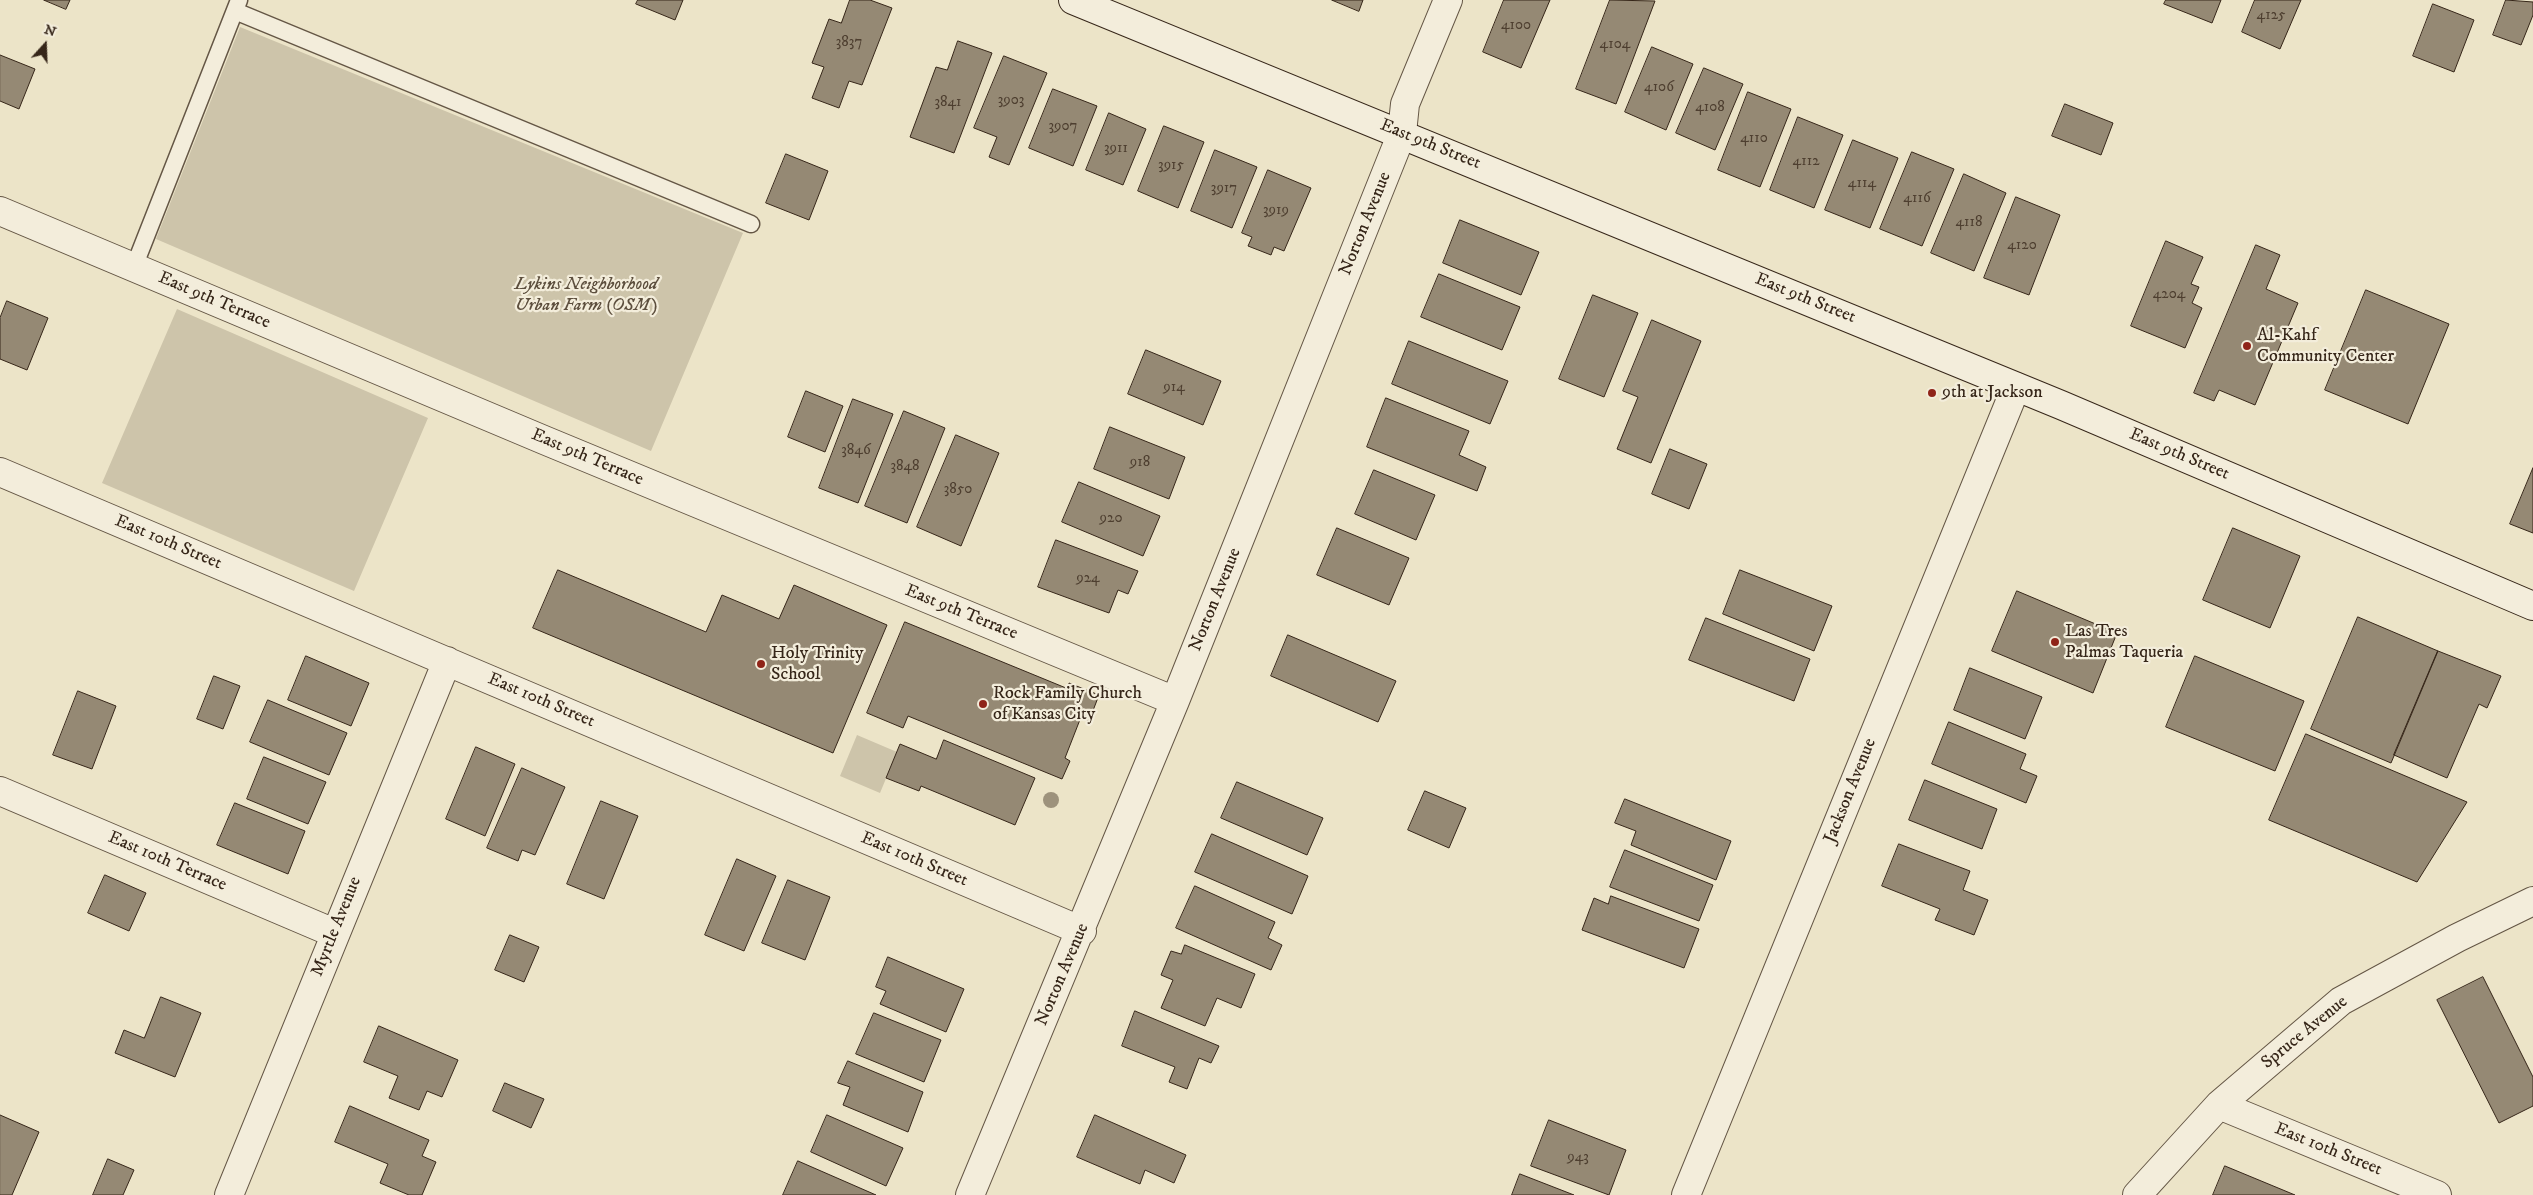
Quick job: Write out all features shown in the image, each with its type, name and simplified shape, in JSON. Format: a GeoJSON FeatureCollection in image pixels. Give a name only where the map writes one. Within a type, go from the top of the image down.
{"type":"FeatureCollection","features":[{"type":"Feature","properties":{"kind":"street","name":"East 9th Street"},"geometry":{"type":"LineString","coordinates":[[1073,0],[1402,133],[2016,387],[2533,606]]}},
{"type":"Feature","properties":{"kind":"street","name":"Norton Avenue"},"geometry":{"type":"LineString","coordinates":[[970,1195],[1082,931],[1175,701],[1402,133],[1405,104],[1448,0]]}},
{"type":"Feature","properties":{"kind":"street","name":"East 9th Terrace"},"geometry":{"type":"LineString","coordinates":[[0,211],[544,440],[1175,701]]}},
{"type":"Feature","properties":{"kind":"street","name":"Jackson Avenue"},"geometry":{"type":"LineString","coordinates":[[1686,1195],[2016,387]]}},
{"type":"Feature","properties":{"kind":"street","name":"East 10th Street"},"geometry":{"type":"LineString","coordinates":[[0,472],[1082,931]]}},
{"type":"Feature","properties":{"kind":"street","name":"Myrtle Avenue"},"geometry":{"type":"LineString","coordinates":[[229,1195],[446,661]]}},
{"type":"Feature","properties":{"kind":"street","name":"East 10th Terrace"},"geometry":{"type":"LineString","coordinates":[[0,791],[334,933]]}},
{"type":"Feature","properties":{"kind":"street","name":"Spruce Avenue"},"geometry":{"type":"LineString","coordinates":[[2137,1195],[2219,1104],[2342,1001],[2457,938],[2533,901]]}},
{"type":"Feature","properties":{"kind":"street","name":"East 10th Street"},"geometry":{"type":"LineString","coordinates":[[2219,1104],[2438,1195]]}},
{"type":"Feature","properties":{"kind":"lane"},"geometry":{"type":"LineString","coordinates":[[134,267],[237,6],[751,224]]}},
{"type":"Feature","properties":{"kind":"green space","name":"Lykins Neighborhood Urban Farm (OSM)"},"geometry":{"type":"Polygon","coordinates":[[[240,27],[743,233],[651,451],[156,239],[240,27]]]}},
{"type":"Feature","properties":{"kind":"green space"},"geometry":{"type":"Polygon","coordinates":[[[177,309],[428,418],[354,591],[102,483],[177,309]]]}},
{"type":"Feature","properties":{"kind":"green space"},"geometry":{"type":"Polygon","coordinates":[[[857,735],[897,752],[880,793],[840,776],[857,735]]]}},
{"type":"Feature","properties":{"kind":"building"},"geometry":{"type":"Polygon","coordinates":[[[44,0],[70,0],[66,9],[44,0]]]}},
{"type":"Feature","properties":{"kind":"building"},"geometry":{"type":"Polygon","coordinates":[[[638,0],[683,0],[675,20],[636,4],[638,0]]]}},
{"type":"Feature","properties":{"kind":"building"},"geometry":{"type":"Polygon","coordinates":[[[850,0],[870,0],[892,8],[862,85],[849,81],[839,108],[812,98],[824,67],[812,63],[829,19],[841,23],[850,0]]]}},
{"type":"Feature","properties":{"kind":"building"},"geometry":{"type":"Polygon","coordinates":[[[1332,0],[1363,0],[1359,11],[1332,0]]]}},
{"type":"Feature","properties":{"kind":"building"},"geometry":{"type":"Polygon","coordinates":[[[1504,0],[1550,0],[1521,68],[1483,52],[1504,0]]]}},
{"type":"Feature","properties":{"kind":"building"},"geometry":{"type":"Polygon","coordinates":[[[1610,0],[1655,1],[1616,104],[1576,89],[1610,0]]]}},
{"type":"Feature","properties":{"kind":"building"},"geometry":{"type":"Polygon","coordinates":[[[2166,0],[2221,0],[2212,23],[2164,4],[2166,0]]]}},
{"type":"Feature","properties":{"kind":"building"},"geometry":{"type":"Polygon","coordinates":[[[2255,0],[2301,0],[2280,49],[2242,32],[2255,0]]]}},
{"type":"Feature","properties":{"kind":"building"},"geometry":{"type":"Polygon","coordinates":[[[2506,0],[2533,2],[2533,15],[2521,45],[2493,35],[2506,0]]]}},
{"type":"Feature","properties":{"kind":"building"},"geometry":{"type":"Polygon","coordinates":[[[2433,4],[2474,20],[2454,72],[2413,56],[2433,4]]]}},
{"type":"Feature","properties":{"kind":"building"},"geometry":{"type":"Polygon","coordinates":[[[958,41],[992,53],[954,153],[910,137],[936,67],[947,70],[958,41]]]}},
{"type":"Feature","properties":{"kind":"building"},"geometry":{"type":"Polygon","coordinates":[[[1652,47],[1693,64],[1666,130],[1625,112],[1652,47]]]}},
{"type":"Feature","properties":{"kind":"building"},"geometry":{"type":"Polygon","coordinates":[[[0,55],[35,69],[19,109],[0,101],[0,55]]]}},
{"type":"Feature","properties":{"kind":"building"},"geometry":{"type":"Polygon","coordinates":[[[1004,56],[1047,73],[1009,165],[989,157],[997,137],[974,128],[1004,56]]]}},
{"type":"Feature","properties":{"kind":"building"},"geometry":{"type":"Polygon","coordinates":[[[1704,68],[1743,84],[1715,150],[1676,133],[1704,68]]]}},
{"type":"Feature","properties":{"kind":"building"},"geometry":{"type":"Polygon","coordinates":[[[1053,89],[1097,106],[1073,166],[1029,148],[1053,89]]]}},
{"type":"Feature","properties":{"kind":"building"},"geometry":{"type":"Polygon","coordinates":[[[1748,92],[1791,109],[1760,187],[1718,170],[1748,92]]]}},
{"type":"Feature","properties":{"kind":"building"},"geometry":{"type":"Polygon","coordinates":[[[2065,104],[2113,123],[2101,155],[2052,136],[2065,104]]]}},
{"type":"Feature","properties":{"kind":"building"},"geometry":{"type":"Polygon","coordinates":[[[1109,113],[1146,129],[1123,185],[1086,170],[1109,113]]]}},
{"type":"Feature","properties":{"kind":"building"},"geometry":{"type":"Polygon","coordinates":[[[1798,117],[1843,135],[1814,208],[1770,190],[1798,117]]]}},
{"type":"Feature","properties":{"kind":"building"},"geometry":{"type":"Polygon","coordinates":[[[1164,126],[1204,142],[1178,208],[1138,191],[1164,126]]]}},
{"type":"Feature","properties":{"kind":"building"},"geometry":{"type":"Polygon","coordinates":[[[1853,140],[1898,158],[1870,228],[1825,210],[1853,140]]]}},
{"type":"Feature","properties":{"kind":"building"},"geometry":{"type":"Polygon","coordinates":[[[1215,150],[1257,167],[1232,228],[1191,211],[1215,150]]]}},
{"type":"Feature","properties":{"kind":"building"},"geometry":{"type":"Polygon","coordinates":[[[1912,152],[1954,169],[1922,246],[1880,229],[1912,152]]]}},
{"type":"Feature","properties":{"kind":"building"},"geometry":{"type":"Polygon","coordinates":[[[786,154],[828,171],[809,220],[766,203],[786,154]]]}},
{"type":"Feature","properties":{"kind":"building"},"geometry":{"type":"Polygon","coordinates":[[[1268,170],[1311,188],[1284,251],[1274,247],[1271,255],[1248,246],[1252,237],[1242,233],[1268,170]]]}},
{"type":"Feature","properties":{"kind":"building"},"geometry":{"type":"Polygon","coordinates":[[[1964,174],[2006,193],[1974,271],[1931,253],[1964,174]]]}},
{"type":"Feature","properties":{"kind":"building"},"geometry":{"type":"Polygon","coordinates":[[[2016,197],[2060,215],[2029,295],[1984,278],[2016,197]]]}},
{"type":"Feature","properties":{"kind":"building"},"geometry":{"type":"Polygon","coordinates":[[[1460,220],[1539,252],[1521,295],[1443,263],[1460,220]]]}},
{"type":"Feature","properties":{"kind":"building"},"geometry":{"type":"Polygon","coordinates":[[[2166,241],[2203,257],[2191,284],[2199,287],[2192,303],[2202,308],[2185,348],[2131,326],[2166,241]]]}},
{"type":"Feature","properties":{"kind":"building","name":"Al-Kahf Community Center"},"geometry":{"type":"Polygon","coordinates":[[[2256,245],[2280,255],[2266,289],[2298,303],[2255,405],[2219,390],[2214,401],[2194,393],[2256,245]]]}},
{"type":"Feature","properties":{"kind":"building"},"geometry":{"type":"Polygon","coordinates":[[[1439,274],[1520,307],[1502,350],[1421,317],[1439,274]]]}},
{"type":"Feature","properties":{"kind":"building"},"geometry":{"type":"Polygon","coordinates":[[[2366,290],[2449,324],[2408,424],[2325,390],[2366,290]]]}},
{"type":"Feature","properties":{"kind":"building"},"geometry":{"type":"Polygon","coordinates":[[[1593,295],[1638,313],[1604,397],[1559,379],[1593,295]]]}},
{"type":"Feature","properties":{"kind":"building"},"geometry":{"type":"Polygon","coordinates":[[[7,301],[48,318],[27,370],[0,359],[0,318],[7,301]]]}},
{"type":"Feature","properties":{"kind":"building"},"geometry":{"type":"Polygon","coordinates":[[[1652,320],[1701,341],[1651,463],[1617,449],[1638,397],[1623,391],[1652,320]]]}},
{"type":"Feature","properties":{"kind":"building"},"geometry":{"type":"Polygon","coordinates":[[[1409,341],[1508,381],[1490,424],[1392,384],[1409,341]]]}},
{"type":"Feature","properties":{"kind":"building"},"geometry":{"type":"Polygon","coordinates":[[[1146,350],[1221,381],[1203,425],[1128,394],[1146,350]]]}},
{"type":"Feature","properties":{"kind":"building"},"geometry":{"type":"Polygon","coordinates":[[[806,391],[843,406],[825,452],[788,437],[806,391]]]}},
{"type":"Feature","properties":{"kind":"building"},"geometry":{"type":"Polygon","coordinates":[[[1386,398],[1469,431],[1459,455],[1486,467],[1477,491],[1367,447],[1386,398]]]}},
{"type":"Feature","properties":{"kind":"building"},"geometry":{"type":"Polygon","coordinates":[[[853,399],[893,414],[858,503],[819,488],[853,399]]]}},
{"type":"Feature","properties":{"kind":"building"},"geometry":{"type":"Polygon","coordinates":[[[904,411],[945,428],[907,523],[865,506],[904,411]]]}},
{"type":"Feature","properties":{"kind":"building"},"geometry":{"type":"Polygon","coordinates":[[[1110,427],[1185,457],[1169,499],[1094,469],[1110,427]]]}},
{"type":"Feature","properties":{"kind":"building"},"geometry":{"type":"Polygon","coordinates":[[[956,435],[999,453],[961,546],[917,527],[956,435]]]}},
{"type":"Feature","properties":{"kind":"building"},"geometry":{"type":"Polygon","coordinates":[[[1670,449],[1707,464],[1689,509],[1652,494],[1670,449]]]}},
{"type":"Feature","properties":{"kind":"building"},"geometry":{"type":"Polygon","coordinates":[[[2533,468],[2533,533],[2510,524],[2533,468]]]}},
{"type":"Feature","properties":{"kind":"building"},"geometry":{"type":"Polygon","coordinates":[[[1374,470],[1435,495],[1416,540],[1355,514],[1374,470]]]}},
{"type":"Feature","properties":{"kind":"building"},"geometry":{"type":"Polygon","coordinates":[[[1079,482],[1160,516],[1143,556],[1062,522],[1079,482]]]}},
{"type":"Feature","properties":{"kind":"building"},"geometry":{"type":"Polygon","coordinates":[[[1337,528],[1409,558],[1389,605],[1317,575],[1337,528]]]}},
{"type":"Feature","properties":{"kind":"building"},"geometry":{"type":"Polygon","coordinates":[[[2233,528],[2300,556],[2270,628],[2203,600],[2233,528]]]}},
{"type":"Feature","properties":{"kind":"building"},"geometry":{"type":"Polygon","coordinates":[[[1056,540],[1138,571],[1128,594],[1118,590],[1109,613],[1038,587],[1056,540]]]}},
{"type":"Feature","properties":{"kind":"building"},"geometry":{"type":"Polygon","coordinates":[[[558,570],[706,632],[722,595],[779,619],[794,585],[887,625],[833,753],[533,628],[558,570]]]}},
{"type":"Feature","properties":{"kind":"building"},"geometry":{"type":"Polygon","coordinates":[[[1740,570],[1832,606],[1814,651],[1723,614],[1740,570]]]}},
{"type":"Feature","properties":{"kind":"building","name":"Las Tres Palmas Taqueria"},"geometry":{"type":"Polygon","coordinates":[[[2017,591],[2117,633],[2093,693],[1992,651],[2017,591]]]}},
{"type":"Feature","properties":{"kind":"building"},"geometry":{"type":"Polygon","coordinates":[[[2358,617],[2438,651],[2391,763],[2311,729],[2358,617]]]}},
{"type":"Feature","properties":{"kind":"building"},"geometry":{"type":"Polygon","coordinates":[[[1706,618],[1810,659],[1794,701],[1689,660],[1706,618]]]}},
{"type":"Feature","properties":{"kind":"building","name":"Rock Family Church of Kansas City"},"geometry":{"type":"Polygon","coordinates":[[[905,622],[1066,688],[1069,683],[1099,695],[1089,721],[1081,717],[1065,758],[1070,761],[1062,779],[908,716],[903,728],[867,713],[905,622]]]}},
{"type":"Feature","properties":{"kind":"building"},"geometry":{"type":"Polygon","coordinates":[[[1288,635],[1396,681],[1378,722],[1271,676],[1288,635]]]}},
{"type":"Feature","properties":{"kind":"building"},"geometry":{"type":"Polygon","coordinates":[[[2438,651],[2501,676],[2487,708],[2479,704],[2447,778],[2394,755],[2438,651]]]}},
{"type":"Feature","properties":{"kind":"building"},"geometry":{"type":"Polygon","coordinates":[[[306,656],[369,683],[351,726],[288,700],[306,656]]]}},
{"type":"Feature","properties":{"kind":"building"},"geometry":{"type":"Polygon","coordinates":[[[2195,656],[2304,701],[2275,771],[2166,727],[2195,656]]]}},
{"type":"Feature","properties":{"kind":"building"},"geometry":{"type":"Polygon","coordinates":[[[1970,668],[2042,697],[2025,739],[1954,710],[1970,668]]]}},
{"type":"Feature","properties":{"kind":"building"},"geometry":{"type":"Polygon","coordinates":[[[214,676],[240,686],[223,729],[197,719],[214,676]]]}},
{"type":"Feature","properties":{"kind":"building"},"geometry":{"type":"Polygon","coordinates":[[[78,691],[116,706],[92,769],[53,755],[78,691]]]}},
{"type":"Feature","properties":{"kind":"building"},"geometry":{"type":"Polygon","coordinates":[[[268,700],[347,733],[329,775],[250,742],[268,700]]]}},
{"type":"Feature","properties":{"kind":"building"},"geometry":{"type":"Polygon","coordinates":[[[1949,722],[2026,754],[2020,769],[2037,776],[2026,803],[1932,764],[1949,722]]]}},
{"type":"Feature","properties":{"kind":"building"},"geometry":{"type":"Polygon","coordinates":[[[2306,734],[2467,802],[2417,882],[2269,820],[2306,734]]]}},
{"type":"Feature","properties":{"kind":"building"},"geometry":{"type":"Polygon","coordinates":[[[944,740],[1035,778],[1015,825],[921,786],[919,791],[886,778],[900,744],[936,759],[944,740]]]}},
{"type":"Feature","properties":{"kind":"building"},"geometry":{"type":"Polygon","coordinates":[[[476,747],[515,764],[485,836],[446,819],[476,747]]]}},
{"type":"Feature","properties":{"kind":"building"},"geometry":{"type":"Polygon","coordinates":[[[264,757],[326,782],[308,824],[247,799],[264,757]]]}},
{"type":"Feature","properties":{"kind":"building"},"geometry":{"type":"Polygon","coordinates":[[[522,768],[565,787],[535,855],[522,850],[518,861],[487,848],[522,768]]]}},
{"type":"Feature","properties":{"kind":"building"},"geometry":{"type":"Polygon","coordinates":[[[1925,780],[1997,809],[1982,849],[1909,820],[1925,780]]]}},
{"type":"Feature","properties":{"kind":"building"},"geometry":{"type":"Polygon","coordinates":[[[1237,782],[1323,818],[1307,855],[1221,818],[1237,782]]]}},
{"type":"Feature","properties":{"kind":"building"},"geometry":{"type":"Polygon","coordinates":[[[1425,791],[1466,808],[1449,848],[1408,830],[1425,791]]]}},
{"type":"Feature","properties":{"kind":"building"},"geometry":{"type":"Polygon","coordinates":[[[1625,799],[1731,841],[1716,880],[1631,845],[1636,831],[1615,823],[1625,799]]]}},
{"type":"Feature","properties":{"kind":"building"},"geometry":{"type":"Polygon","coordinates":[[[601,801],[638,816],[604,899],[567,884],[601,801]]]}},
{"type":"Feature","properties":{"kind":"building"},"geometry":{"type":"Polygon","coordinates":[[[235,803],[305,831],[288,874],[217,845],[235,803]]]}},
{"type":"Feature","properties":{"kind":"building"},"geometry":{"type":"Polygon","coordinates":[[[1212,834],[1308,876],[1292,914],[1195,872],[1212,834]]]}},
{"type":"Feature","properties":{"kind":"building"},"geometry":{"type":"Polygon","coordinates":[[[1899,844],[1970,871],[1963,890],[1988,900],[1974,935],[1935,920],[1940,909],[1882,886],[1899,844]]]}},
{"type":"Feature","properties":{"kind":"building"},"geometry":{"type":"Polygon","coordinates":[[[1625,850],[1713,885],[1699,921],[1610,887],[1625,850]]]}},
{"type":"Feature","properties":{"kind":"building"},"geometry":{"type":"Polygon","coordinates":[[[737,859],[776,876],[744,951],[705,935],[737,859]]]}},
{"type":"Feature","properties":{"kind":"building"},"geometry":{"type":"Polygon","coordinates":[[[105,875],[146,893],[129,931],[88,913],[105,875]]]}},
{"type":"Feature","properties":{"kind":"building"},"geometry":{"type":"Polygon","coordinates":[[[788,880],[830,897],[805,960],[762,943],[788,880]]]}},
{"type":"Feature","properties":{"kind":"building"},"geometry":{"type":"Polygon","coordinates":[[[1195,886],[1275,922],[1268,938],[1282,945],[1271,970],[1176,928],[1195,886]]]}},
{"type":"Feature","properties":{"kind":"building"},"geometry":{"type":"Polygon","coordinates":[[[1611,896],[1699,929],[1684,968],[1582,930],[1594,898],[1608,904],[1611,896]]]}},
{"type":"Feature","properties":{"kind":"building"},"geometry":{"type":"Polygon","coordinates":[[[510,935],[539,947],[524,982],[495,970],[510,935]]]}},
{"type":"Feature","properties":{"kind":"building"},"geometry":{"type":"Polygon","coordinates":[[[1185,945],[1255,974],[1241,1008],[1217,998],[1205,1026],[1161,1008],[1173,980],[1161,975],[1171,951],[1181,954],[1185,945]]]}},
{"type":"Feature","properties":{"kind":"building"},"geometry":{"type":"Polygon","coordinates":[[[888,957],[964,989],[946,1032],[880,1004],[886,991],[876,987],[888,957]]]}},
{"type":"Feature","properties":{"kind":"building"},"geometry":{"type":"Polygon","coordinates":[[[2483,977],[2533,1077],[2533,1106],[2499,1123],[2437,1000],[2483,977]]]}},
{"type":"Feature","properties":{"kind":"building"},"geometry":{"type":"Polygon","coordinates":[[[161,997],[201,1013],[175,1077],[115,1053],[124,1030],[144,1038],[161,997]]]}},
{"type":"Feature","properties":{"kind":"building"},"geometry":{"type":"Polygon","coordinates":[[[1135,1011],[1219,1046],[1211,1063],[1199,1058],[1187,1089],[1169,1082],[1175,1067],[1122,1046],[1135,1011]]]}},
{"type":"Feature","properties":{"kind":"building"},"geometry":{"type":"Polygon","coordinates":[[[874,1013],[941,1040],[924,1082],[856,1054],[874,1013]]]}},
{"type":"Feature","properties":{"kind":"building"},"geometry":{"type":"Polygon","coordinates":[[[379,1026],[458,1060],[442,1097],[427,1091],[419,1110],[389,1098],[398,1076],[364,1062],[379,1026]]]}},
{"type":"Feature","properties":{"kind":"building"},"geometry":{"type":"Polygon","coordinates":[[[848,1061],[923,1092],[908,1132],[843,1105],[850,1087],[838,1083],[848,1061]]]}},
{"type":"Feature","properties":{"kind":"building"},"geometry":{"type":"Polygon","coordinates":[[[505,1083],[544,1099],[531,1128],[493,1111],[505,1083]]]}},
{"type":"Feature","properties":{"kind":"building"},"geometry":{"type":"Polygon","coordinates":[[[350,1106],[429,1140],[422,1156],[436,1162],[422,1195],[409,1195],[380,1183],[388,1164],[335,1142],[350,1106]]]}},
{"type":"Feature","properties":{"kind":"building"},"geometry":{"type":"Polygon","coordinates":[[[0,1115],[39,1132],[12,1195],[0,1195],[0,1115]]]}},
{"type":"Feature","properties":{"kind":"building"},"geometry":{"type":"Polygon","coordinates":[[[827,1115],[903,1148],[886,1186],[811,1152],[827,1115]]]}},
{"type":"Feature","properties":{"kind":"building"},"geometry":{"type":"Polygon","coordinates":[[[1095,1115],[1186,1155],[1174,1183],[1145,1170],[1140,1184],[1077,1157],[1095,1115]]]}},
{"type":"Feature","properties":{"kind":"building"},"geometry":{"type":"Polygon","coordinates":[[[1549,1120],[1626,1150],[1609,1195],[1531,1166],[1549,1120]]]}},
{"type":"Feature","properties":{"kind":"building"},"geometry":{"type":"Polygon","coordinates":[[[108,1159],[134,1170],[123,1195],[93,1195],[108,1159]]]}},
{"type":"Feature","properties":{"kind":"building"},"geometry":{"type":"Polygon","coordinates":[[[798,1161],[876,1195],[783,1195],[798,1161]]]}},
{"type":"Feature","properties":{"kind":"building"},"geometry":{"type":"Polygon","coordinates":[[[2225,1166],[2295,1195],[2213,1195],[2225,1166]]]}},
{"type":"Feature","properties":{"kind":"building"},"geometry":{"type":"Polygon","coordinates":[[[1520,1174],[1574,1195],[1512,1195],[1520,1174]]]}},
{"type":"Feature","properties":{"kind":"place","name":"Al-Kahf Community Center"},"geometry":{"type":"Point","coordinates":[2247,346]}},
{"type":"Feature","properties":{"kind":"place","name":"9th at Jackson"},"geometry":{"type":"Point","coordinates":[1932,393]}},
{"type":"Feature","properties":{"kind":"place","name":"Las Tres Palmas Taqueria"},"geometry":{"type":"Point","coordinates":[2055,642]}},
{"type":"Feature","properties":{"kind":"place","name":"Holy Trinity School"},"geometry":{"type":"Point","coordinates":[761,664]}},
{"type":"Feature","properties":{"kind":"place","name":"Rock Family Church of Kansas City"},"geometry":{"type":"Point","coordinates":[983,704]}}]}
